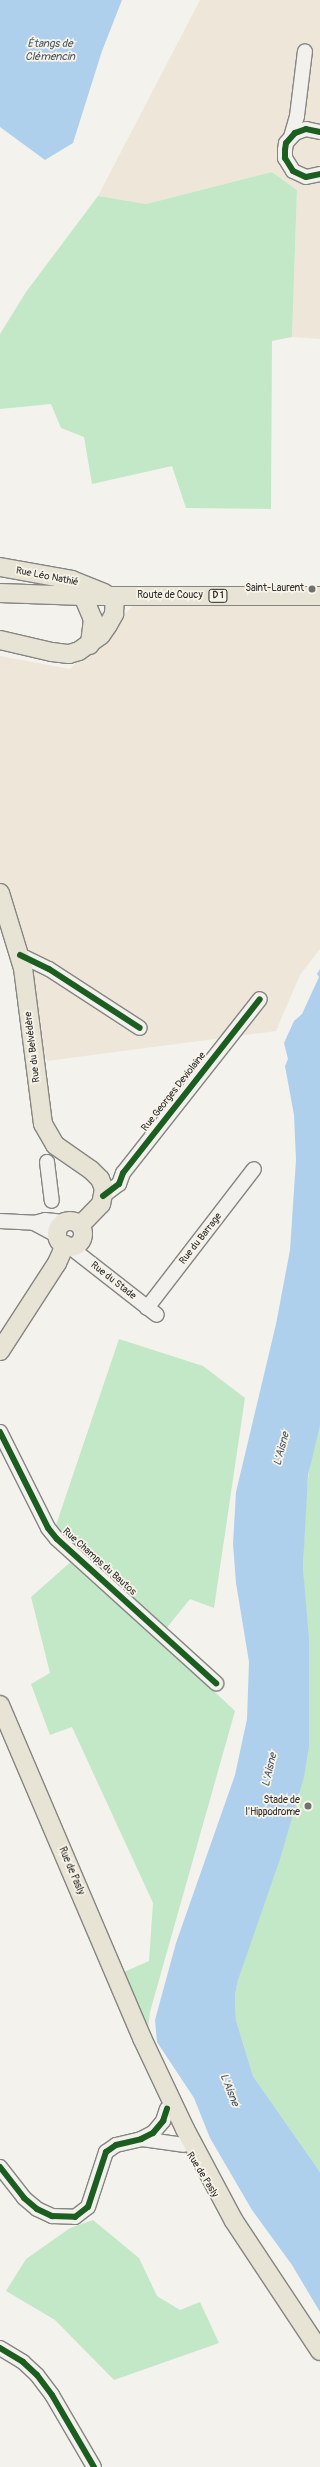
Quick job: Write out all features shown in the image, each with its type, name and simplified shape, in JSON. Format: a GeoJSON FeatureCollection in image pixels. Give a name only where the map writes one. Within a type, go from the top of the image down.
{"type":"FeatureCollection","features":[{"type":"Feature","properties":{"kind":"main road","name":"Rue Léo Nathié"},"geometry":{"type":"LineString","coordinates":[[0,567],[72,580],[115,597]]}},
{"type":"Feature","properties":{"kind":"main road","name":"D 1"},"geometry":{"type":"LineString","coordinates":[[0,593],[115,597]]}},
{"type":"Feature","properties":{"kind":"main road"},"geometry":{"type":"LineString","coordinates":[[83,596],[93,619],[90,645]]}},
{"type":"Feature","properties":{"kind":"main road","name":"Route de Coucy"},"geometry":{"type":"LineString","coordinates":[[115,597],[320,596]]}},
{"type":"Feature","properties":{"kind":"main road"},"geometry":{"type":"LineString","coordinates":[[0,640],[69,654],[79,651],[90,645],[108,626],[114,614],[115,597]]}},
{"type":"Feature","properties":{"kind":"main road","name":"Rue du Belvédère"},"geometry":{"type":"LineString","coordinates":[[0,893],[20,956],[26,986],[31,1043],[43,1124],[55,1145],[92,1170],[100,1179]]}},
{"type":"Feature","properties":{"kind":"main road"},"geometry":{"type":"LineString","coordinates":[[100,1179],[104,1189],[103,1196]]}},
{"type":"Feature","properties":{"kind":"main road","name":"Rue Georges Deviolaine"},"geometry":{"type":"LineString","coordinates":[[0,1351],[57,1263],[67,1235],[101,1204],[103,1196]]}},
{"type":"Feature","properties":{"kind":"main road","name":"Rue de Pasly"},"geometry":{"type":"LineString","coordinates":[[0,1705],[142,2038],[185,2129],[234,2221]]}},
{"type":"Feature","properties":{"kind":"main road","name":"Rue de Pasly"},"geometry":{"type":"LineString","coordinates":[[142,2038],[156,2083],[167,2109],[184,2145],[206,2184],[234,2221],[320,2351]]}},
{"type":"Feature","properties":{"kind":"street"},"geometry":{"type":"LineString","coordinates":[[305,51],[297,116],[291,137],[284,150],[288,165],[299,175],[306,177],[320,174]]}},
{"type":"Feature","properties":{"kind":"street"},"geometry":{"type":"LineString","coordinates":[[297,116],[306,129]]}},
{"type":"Feature","properties":{"kind":"street"},"geometry":{"type":"LineString","coordinates":[[291,137],[306,129],[320,132]]}},
{"type":"Feature","properties":{"kind":"street"},"geometry":{"type":"LineString","coordinates":[[20,956],[49,969],[140,1028]]}},
{"type":"Feature","properties":{"kind":"street","name":"Rue Georges Deviolaine"},"geometry":{"type":"LineString","coordinates":[[103,1196],[119,1184],[123,1173],[260,998]]}},
{"type":"Feature","properties":{"kind":"street"},"geometry":{"type":"LineString","coordinates":[[47,1162],[52,1201]]}},
{"type":"Feature","properties":{"kind":"street","name":"Rue du Barrage"},"geometry":{"type":"LineString","coordinates":[[152,1311],[254,1169]]}},
{"type":"Feature","properties":{"kind":"street"},"geometry":{"type":"LineString","coordinates":[[100,1179],[123,1173]]}},
{"type":"Feature","properties":{"kind":"street"},"geometry":{"type":"LineString","coordinates":[[0,1221],[34,1222],[45,1220],[67,1235]]}},
{"type":"Feature","properties":{"kind":"street","name":"Rue du Stade"},"geometry":{"type":"LineString","coordinates":[[67,1235],[152,1311]]}},
{"type":"Feature","properties":{"kind":"street","name":"Rue Champs du Bautos"},"geometry":{"type":"LineString","coordinates":[[0,1432],[48,1528],[58,1539],[216,1683]]}},
{"type":"Feature","properties":{"kind":"street"},"geometry":{"type":"LineString","coordinates":[[0,2167],[24,2198],[37,2209],[52,2216],[75,2217],[84,2213],[88,2206],[106,2152],[116,2146],[141,2139],[153,2133],[163,2121],[167,2109]]}},
{"type":"Feature","properties":{"kind":"street"},"geometry":{"type":"LineString","coordinates":[[141,2139],[184,2145]]}},
{"type":"Feature","properties":{"kind":"street"},"geometry":{"type":"LineString","coordinates":[[0,2348],[23,2362],[37,2375],[52,2395],[94,2467]]}},
{"type":"Feature","properties":{"kind":"shaded area"},"geometry":{"type":"Polygon","coordinates":[[[200,0],[320,0],[320,339],[292,337],[297,190],[272,172],[146,204],[98,196],[200,0]]]}},
{"type":"Feature","properties":{"kind":"shaded area"},"geometry":{"type":"Polygon","coordinates":[[[139,600],[320,605],[320,949],[300,975],[276,1031],[47,1061],[0,922],[0,656],[70,669],[139,600]]]}},
{"type":"Feature","properties":{"kind":"green space"},"geometry":{"type":"Polygon","coordinates":[[[272,172],[297,190],[292,337],[272,341],[271,509],[186,508],[172,466],[92,484],[84,437],[61,428],[51,404],[0,409],[0,334],[26,292],[98,196],[146,204],[272,172]]]}},
{"type":"Feature","properties":{"kind":"green space"},"geometry":{"type":"Polygon","coordinates":[[[119,1339],[203,1366],[245,1398],[214,1608],[190,1599],[165,1630],[54,1531],[119,1339]]]}},
{"type":"Feature","properties":{"kind":"green space","name":"Stade de l'Hippodrome"},"geometry":{"type":"Polygon","coordinates":[[[320,1426],[320,2172],[253,2076],[236,2020],[235,1995],[305,1599],[303,1567],[306,1492],[311,1458],[320,1426]]]}},
{"type":"Feature","properties":{"kind":"green space"},"geometry":{"type":"Polygon","coordinates":[[[74,1559],[235,1711],[150,2012],[147,2036],[124,1972],[149,1961],[153,1903],[72,1727],[50,1735],[31,1684],[50,1673],[31,1597],[74,1559]]]}},
{"type":"Feature","properties":{"kind":"green space"},"geometry":{"type":"Polygon","coordinates":[[[93,2220],[139,2258],[157,2296],[180,2310],[200,2302],[219,2343],[114,2380],[55,2320],[6,2291],[26,2259],[70,2228],[93,2220]]]}},
{"type":"Feature","properties":{"kind":"water","name":"Étangs de Clémencin"},"geometry":{"type":"Polygon","coordinates":[[[0,0],[122,0],[102,51],[73,143],[45,160],[0,127],[0,0]]]}},
{"type":"Feature","properties":{"kind":"water","name":"L'Aisne"},"geometry":{"type":"Polygon","coordinates":[[[320,969],[320,1426],[308,1475],[303,1567],[309,1639],[309,1746],[304,1777],[280,1859],[238,1980],[235,1995],[236,2020],[253,2076],[320,2172],[320,2312],[292,2265],[252,2210],[210,2138],[194,2098],[157,2042],[155,2020],[176,1943],[235,1775],[247,1719],[249,1662],[236,1583],[233,1544],[236,1492],[276,1324],[290,1250],[296,1160],[294,1115],[285,1066],[288,1059],[284,1043],[294,1021],[302,1014],[319,977],[317,974],[320,969]]]}},
{"type":"Feature","properties":{"kind":"cycle path"},"geometry":{"type":"LineString","coordinates":[[320,132],[306,129],[295,133],[286,143],[285,150],[285,158],[293,171],[306,177],[320,174]]}},
{"type":"Feature","properties":{"kind":"cycle path"},"geometry":{"type":"LineString","coordinates":[[20,955],[49,969],[140,1028]]}},
{"type":"Feature","properties":{"kind":"cycle path"},"geometry":{"type":"LineString","coordinates":[[103,1196],[119,1184],[123,1173],[260,999]]}},
{"type":"Feature","properties":{"kind":"cycle path"},"geometry":{"type":"LineString","coordinates":[[0,1432],[48,1528],[57,1539],[216,1683]]}},
{"type":"Feature","properties":{"kind":"cycle path"},"geometry":{"type":"LineString","coordinates":[[0,2167],[24,2198],[37,2209],[52,2216],[75,2217],[88,2207],[106,2152],[116,2145],[141,2139],[153,2133],[163,2121],[167,2109]]}},
{"type":"Feature","properties":{"kind":"cycle path"},"geometry":{"type":"LineString","coordinates":[[0,2348],[23,2362],[37,2375],[52,2395],[94,2467]]}},
{"type":"Feature","properties":{"kind":"place","name":"Saint-Laurent"},"geometry":{"type":"Point","coordinates":[312,589]}},
{"type":"Feature","properties":{"kind":"place","name":"Stade de l'Hippodrome"},"geometry":{"type":"Point","coordinates":[308,1806]}}]}
